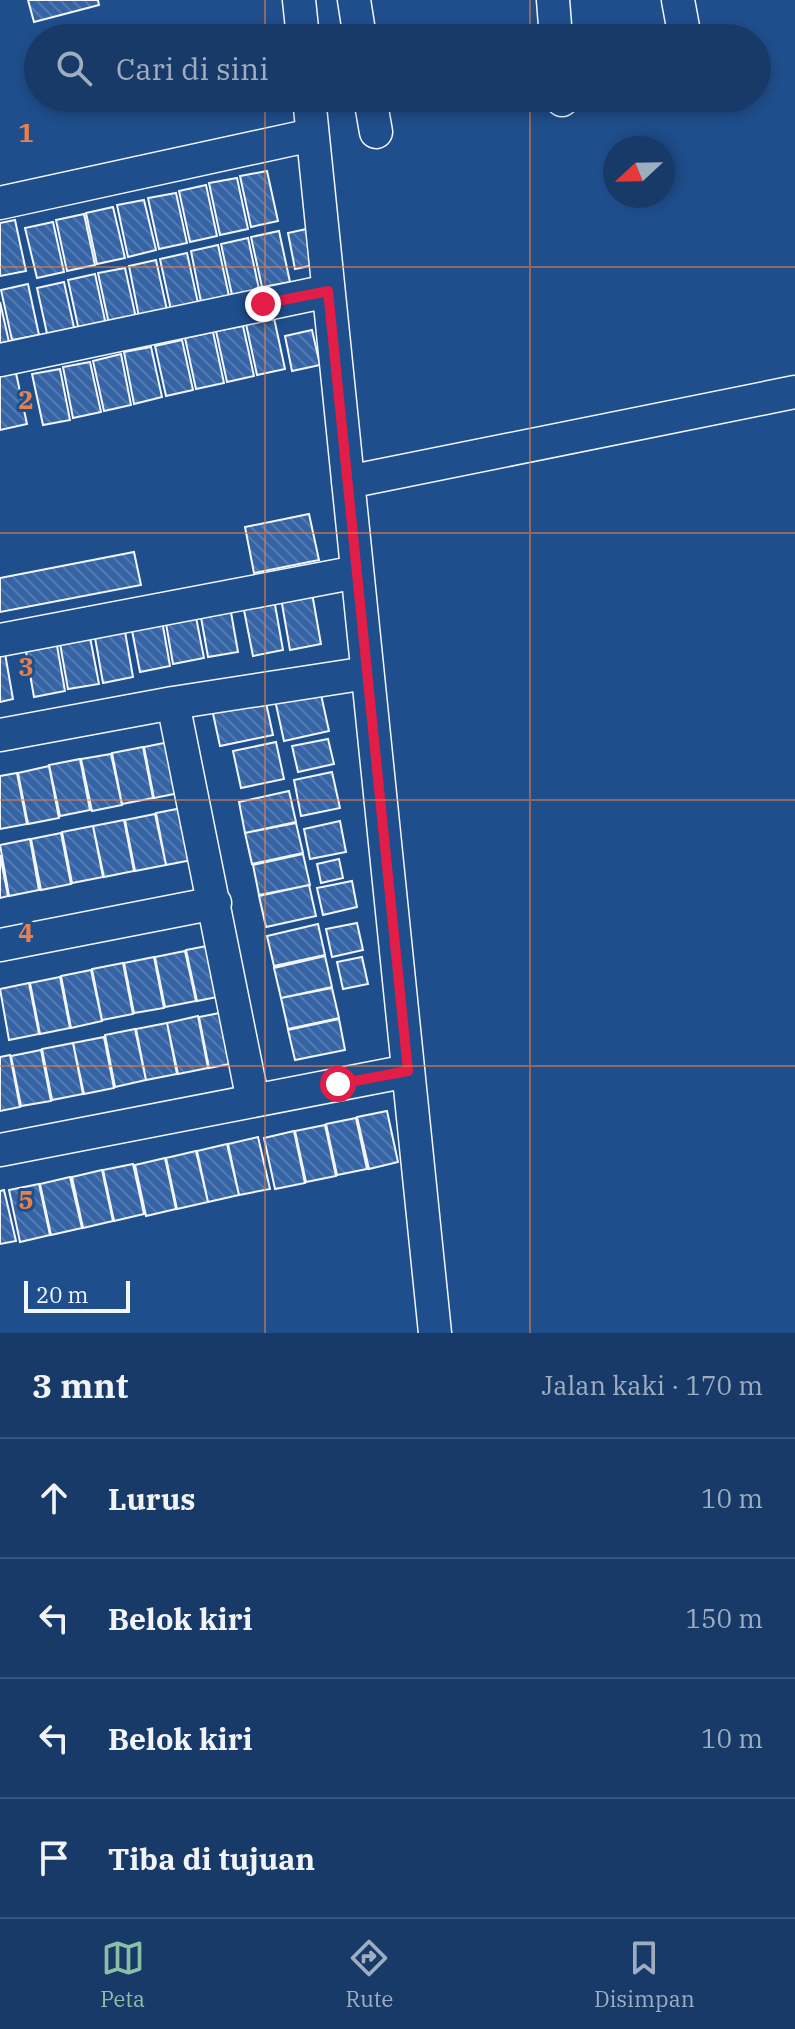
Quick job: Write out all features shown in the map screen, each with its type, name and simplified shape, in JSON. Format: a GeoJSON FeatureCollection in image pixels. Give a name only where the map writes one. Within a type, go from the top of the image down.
{"type":"FeatureCollection","features":[{"type":"Feature","properties":{"kind":"street"},"geometry":{"type":"LineString","coordinates":[[354,0],[358,24]]}},
{"type":"Feature","properties":{"kind":"street"},"geometry":{"type":"LineString","coordinates":[[553,0],[555,24]]}},
{"type":"Feature","properties":{"kind":"street"},"geometry":{"type":"LineString","coordinates":[[678,0],[682,24]]}},
{"type":"Feature","properties":{"kind":"street"},"geometry":{"type":"LineString","coordinates":[[304,24],[305,1]]}},
{"type":"Feature","properties":{"kind":"street"},"geometry":{"type":"LineString","coordinates":[[310,112],[435,1333]]}},
{"type":"Feature","properties":{"kind":"street"},"geometry":{"type":"LineString","coordinates":[[372,112],[376,132]]}},
{"type":"Feature","properties":{"kind":"street"},"geometry":{"type":"LineString","coordinates":[[0,203],[312,135]]}},
{"type":"Feature","properties":{"kind":"street"},"geometry":{"type":"LineString","coordinates":[[0,360],[328,291]]}},
{"type":"Feature","properties":{"kind":"street"},"geometry":{"type":"LineString","coordinates":[[348,482],[795,392]]}},
{"type":"Feature","properties":{"kind":"street"},"geometry":{"type":"LineString","coordinates":[[0,640],[357,572]]}},
{"type":"Feature","properties":{"kind":"street"},"geometry":{"type":"LineString","coordinates":[[0,735],[173,703],[367,673]]}},
{"type":"Feature","properties":{"kind":"street"},"geometry":{"type":"LineString","coordinates":[[173,703],[253,1101]]}},
{"type":"Feature","properties":{"kind":"street"},"geometry":{"type":"LineString","coordinates":[[0,945],[215,903]]}},
{"type":"Feature","properties":{"kind":"street"},"geometry":{"type":"LineString","coordinates":[[0,1150],[408,1071]]}},
{"type":"Feature","properties":{"kind":"building"},"geometry":{"type":"Polygon","coordinates":[[[28,0],[98,0],[99,5],[34,22],[28,0]]]}},
{"type":"Feature","properties":{"kind":"building"},"geometry":{"type":"Polygon","coordinates":[[[267,171],[278,221],[251,227],[240,176],[267,171]]]}},
{"type":"Feature","properties":{"kind":"building"},"geometry":{"type":"Polygon","coordinates":[[[237,178],[248,229],[220,235],[209,183],[237,178]]]}},
{"type":"Feature","properties":{"kind":"building"},"geometry":{"type":"Polygon","coordinates":[[[206,185],[217,236],[190,242],[179,191],[206,185]]]}},
{"type":"Feature","properties":{"kind":"building"},"geometry":{"type":"Polygon","coordinates":[[[176,193],[187,243],[159,249],[148,198],[176,193]]]}},
{"type":"Feature","properties":{"kind":"building"},"geometry":{"type":"Polygon","coordinates":[[[144,200],[156,250],[128,257],[117,205],[144,200]]]}},
{"type":"Feature","properties":{"kind":"building"},"geometry":{"type":"Polygon","coordinates":[[[113,207],[125,258],[97,264],[86,213],[113,207]]]}},
{"type":"Feature","properties":{"kind":"building"},"geometry":{"type":"Polygon","coordinates":[[[84,214],[95,265],[67,271],[56,220],[84,214]]]}},
{"type":"Feature","properties":{"kind":"building"},"geometry":{"type":"Polygon","coordinates":[[[15,220],[26,271],[0,276],[0,223],[15,220]]]}},
{"type":"Feature","properties":{"kind":"building"},"geometry":{"type":"Polygon","coordinates":[[[53,222],[64,272],[37,278],[25,228],[53,222]]]}},
{"type":"Feature","properties":{"kind":"building"},"geometry":{"type":"Polygon","coordinates":[[[311,228],[319,264],[295,269],[288,233],[311,228]]]}},
{"type":"Feature","properties":{"kind":"building"},"geometry":{"type":"Polygon","coordinates":[[[279,231],[290,282],[262,287],[251,237],[279,231]]]}},
{"type":"Feature","properties":{"kind":"building"},"geometry":{"type":"Polygon","coordinates":[[[248,238],[259,289],[232,295],[221,244],[248,238]]]}},
{"type":"Feature","properties":{"kind":"building"},"geometry":{"type":"Polygon","coordinates":[[[218,245],[229,296],[201,302],[191,251],[218,245]]]}},
{"type":"Feature","properties":{"kind":"building"},"geometry":{"type":"Polygon","coordinates":[[[187,253],[198,303],[171,310],[160,259],[187,253]]]}},
{"type":"Feature","properties":{"kind":"building"},"geometry":{"type":"Polygon","coordinates":[[[156,260],[167,310],[139,317],[129,266],[156,260]]]}},
{"type":"Feature","properties":{"kind":"building"},"geometry":{"type":"Polygon","coordinates":[[[125,268],[136,318],[109,324],[98,273],[125,268]]]}},
{"type":"Feature","properties":{"kind":"building"},"geometry":{"type":"Polygon","coordinates":[[[95,274],[106,325],[79,331],[68,280],[95,274]]]}},
{"type":"Feature","properties":{"kind":"building"},"geometry":{"type":"Polygon","coordinates":[[[64,282],[75,332],[48,338],[37,288],[64,282]]]}},
{"type":"Feature","properties":{"kind":"building"},"geometry":{"type":"Polygon","coordinates":[[[28,284],[39,335],[12,340],[1,290],[28,284]]]}},
{"type":"Feature","properties":{"kind":"building"},"geometry":{"type":"Polygon","coordinates":[[[0,302],[9,342],[0,344],[0,302]]]}},
{"type":"Feature","properties":{"kind":"building"},"geometry":{"type":"Polygon","coordinates":[[[274,318],[285,369],[257,375],[246,324],[274,318]]]}},
{"type":"Feature","properties":{"kind":"building"},"geometry":{"type":"Polygon","coordinates":[[[243,326],[254,376],[227,382],[216,331],[243,326]]]}},
{"type":"Feature","properties":{"kind":"building"},"geometry":{"type":"Polygon","coordinates":[[[312,330],[320,365],[292,371],[285,336],[312,330]]]}},
{"type":"Feature","properties":{"kind":"building"},"geometry":{"type":"Polygon","coordinates":[[[213,332],[224,383],[196,389],[185,338],[213,332]]]}},
{"type":"Feature","properties":{"kind":"building"},"geometry":{"type":"Polygon","coordinates":[[[182,340],[193,390],[166,396],[155,346],[182,340]]]}},
{"type":"Feature","properties":{"kind":"building"},"geometry":{"type":"Polygon","coordinates":[[[151,347],[162,397],[134,404],[124,352],[151,347]]]}},
{"type":"Feature","properties":{"kind":"building"},"geometry":{"type":"Polygon","coordinates":[[[121,354],[131,405],[104,411],[93,361],[121,354]]]}},
{"type":"Feature","properties":{"kind":"building"},"geometry":{"type":"Polygon","coordinates":[[[90,362],[101,412],[73,418],[63,367],[90,362]]]}},
{"type":"Feature","properties":{"kind":"building"},"geometry":{"type":"Polygon","coordinates":[[[60,369],[70,420],[43,425],[32,374],[60,369]]]}},
{"type":"Feature","properties":{"kind":"building"},"geometry":{"type":"Polygon","coordinates":[[[16,373],[27,424],[0,430],[0,376],[16,373]]]}},
{"type":"Feature","properties":{"kind":"building"},"geometry":{"type":"Polygon","coordinates":[[[309,514],[319,560],[254,573],[245,527],[309,514]]]}},
{"type":"Feature","properties":{"kind":"building"},"geometry":{"type":"Polygon","coordinates":[[[134,552],[141,585],[0,612],[0,578],[134,552]]]}},
{"type":"Feature","properties":{"kind":"building"},"geometry":{"type":"Polygon","coordinates":[[[312,593],[321,644],[290,650],[281,598],[312,593]]]}},
{"type":"Feature","properties":{"kind":"building"},"geometry":{"type":"Polygon","coordinates":[[[274,599],[283,650],[253,656],[243,605],[274,599]]]}},
{"type":"Feature","properties":{"kind":"building"},"geometry":{"type":"Polygon","coordinates":[[[229,601],[238,652],[208,657],[199,606],[229,601]]]}},
{"type":"Feature","properties":{"kind":"building"},"geometry":{"type":"Polygon","coordinates":[[[194,607],[204,658],[173,664],[164,612],[194,607]]]}},
{"type":"Feature","properties":{"kind":"building"},"geometry":{"type":"Polygon","coordinates":[[[161,615],[170,666],[140,672],[130,620],[161,615]]]}},
{"type":"Feature","properties":{"kind":"building"},"geometry":{"type":"Polygon","coordinates":[[[124,626],[133,677],[103,683],[94,632],[124,626]]]}},
{"type":"Feature","properties":{"kind":"building"},"geometry":{"type":"Polygon","coordinates":[[[89,632],[99,684],[68,689],[59,638],[89,632]]]}},
{"type":"Feature","properties":{"kind":"building"},"geometry":{"type":"Polygon","coordinates":[[[56,640],[65,691],[34,697],[25,646],[56,640]]]}},
{"type":"Feature","properties":{"kind":"building"},"geometry":{"type":"Polygon","coordinates":[[[4,648],[13,699],[0,702],[0,649],[4,648]]]}},
{"type":"Feature","properties":{"kind":"building"},"geometry":{"type":"Polygon","coordinates":[[[320,690],[329,731],[284,741],[275,700],[320,690]]]}},
{"type":"Feature","properties":{"kind":"building"},"geometry":{"type":"Polygon","coordinates":[[[265,698],[273,735],[220,746],[212,709],[265,698]]]}},
{"type":"Feature","properties":{"kind":"building"},"geometry":{"type":"Polygon","coordinates":[[[328,739],[334,764],[298,772],[292,746],[328,739]]]}},
{"type":"Feature","properties":{"kind":"building"},"geometry":{"type":"Polygon","coordinates":[[[174,741],[184,792],[154,798],[144,747],[174,741]]]}},
{"type":"Feature","properties":{"kind":"building"},"geometry":{"type":"Polygon","coordinates":[[[276,742],[284,779],[241,788],[233,751],[276,742]]]}},
{"type":"Feature","properties":{"kind":"building"},"geometry":{"type":"Polygon","coordinates":[[[143,747],[153,798],[122,804],[112,753],[143,747]]]}},
{"type":"Feature","properties":{"kind":"building"},"geometry":{"type":"Polygon","coordinates":[[[111,754],[122,805],[92,811],[81,759],[111,754]]]}},
{"type":"Feature","properties":{"kind":"building"},"geometry":{"type":"Polygon","coordinates":[[[80,759],[90,810],[60,816],[49,765],[80,759]]]}},
{"type":"Feature","properties":{"kind":"building"},"geometry":{"type":"Polygon","coordinates":[[[49,766],[59,818],[28,824],[18,773],[49,766]]]}},
{"type":"Feature","properties":{"kind":"building"},"geometry":{"type":"Polygon","coordinates":[[[332,772],[340,808],[301,816],[294,780],[332,772]]]}},
{"type":"Feature","properties":{"kind":"building"},"geometry":{"type":"Polygon","coordinates":[[[17,773],[27,824],[0,829],[0,776],[17,773]]]}},
{"type":"Feature","properties":{"kind":"building"},"geometry":{"type":"Polygon","coordinates":[[[289,791],[296,822],[245,833],[239,802],[289,791]]]}},
{"type":"Feature","properties":{"kind":"building"},"geometry":{"type":"Polygon","coordinates":[[[187,807],[197,859],[166,865],[156,813],[187,807]]]}},
{"type":"Feature","properties":{"kind":"building"},"geometry":{"type":"Polygon","coordinates":[[[155,814],[166,865],[135,871],[125,820],[155,814]]]}},
{"type":"Feature","properties":{"kind":"building"},"geometry":{"type":"Polygon","coordinates":[[[124,820],[134,871],[104,877],[93,826],[124,820]]]}},
{"type":"Feature","properties":{"kind":"building"},"geometry":{"type":"Polygon","coordinates":[[[340,821],[346,852],[310,859],[304,829],[340,821]]]}},
{"type":"Feature","properties":{"kind":"building"},"geometry":{"type":"Polygon","coordinates":[[[296,823],[303,853],[252,864],[245,833],[296,823]]]}},
{"type":"Feature","properties":{"kind":"building"},"geometry":{"type":"Polygon","coordinates":[[[93,826],[103,877],[72,883],[62,832],[93,826]]]}},
{"type":"Feature","properties":{"kind":"building"},"geometry":{"type":"Polygon","coordinates":[[[61,833],[71,884],[41,890],[31,839],[61,833]]]}},
{"type":"Feature","properties":{"kind":"building"},"geometry":{"type":"Polygon","coordinates":[[[30,839],[39,890],[9,896],[0,845],[30,839]]]}},
{"type":"Feature","properties":{"kind":"building"},"geometry":{"type":"Polygon","coordinates":[[[303,854],[310,885],[259,895],[253,865],[303,854]]]}},
{"type":"Feature","properties":{"kind":"building"},"geometry":{"type":"Polygon","coordinates":[[[0,855],[8,896],[0,898],[0,855]]]}},
{"type":"Feature","properties":{"kind":"building"},"geometry":{"type":"Polygon","coordinates":[[[339,859],[343,878],[321,883],[317,864],[339,859]]]}},
{"type":"Feature","properties":{"kind":"building"},"geometry":{"type":"Polygon","coordinates":[[[352,881],[357,907],[323,915],[317,888],[352,881]]]}},
{"type":"Feature","properties":{"kind":"building"},"geometry":{"type":"Polygon","coordinates":[[[309,885],[316,916],[266,927],[259,896],[309,885]]]}},
{"type":"Feature","properties":{"kind":"building"},"geometry":{"type":"Polygon","coordinates":[[[357,923],[363,950],[332,957],[326,929],[357,923]]]}},
{"type":"Feature","properties":{"kind":"building"},"geometry":{"type":"Polygon","coordinates":[[[318,924],[325,955],[274,966],[267,936],[318,924]]]}},
{"type":"Feature","properties":{"kind":"building"},"geometry":{"type":"Polygon","coordinates":[[[217,944],[227,995],[197,1001],[186,950],[217,944]]]}},
{"type":"Feature","properties":{"kind":"building"},"geometry":{"type":"Polygon","coordinates":[[[185,951],[196,1001],[165,1007],[155,957],[185,951]]]}},
{"type":"Feature","properties":{"kind":"building"},"geometry":{"type":"Polygon","coordinates":[[[325,956],[332,987],[281,998],[274,968],[325,956]]]}},
{"type":"Feature","properties":{"kind":"building"},"geometry":{"type":"Polygon","coordinates":[[[154,957],[164,1008],[134,1013],[124,963],[154,957]]]}},
{"type":"Feature","properties":{"kind":"building"},"geometry":{"type":"Polygon","coordinates":[[[362,957],[368,984],[343,989],[337,962],[362,957]]]}},
{"type":"Feature","properties":{"kind":"building"},"geometry":{"type":"Polygon","coordinates":[[[123,963],[133,1014],[102,1020],[92,969],[123,963]]]}},
{"type":"Feature","properties":{"kind":"building"},"geometry":{"type":"Polygon","coordinates":[[[91,970],[102,1021],[71,1028],[61,976],[91,970]]]}},
{"type":"Feature","properties":{"kind":"building"},"geometry":{"type":"Polygon","coordinates":[[[60,977],[70,1028],[40,1034],[30,983],[60,977]]]}},
{"type":"Feature","properties":{"kind":"building"},"geometry":{"type":"Polygon","coordinates":[[[29,983],[39,1034],[9,1040],[0,989],[29,983]]]}},
{"type":"Feature","properties":{"kind":"building"},"geometry":{"type":"Polygon","coordinates":[[[332,988],[339,1018],[288,1029],[281,998],[332,988]]]}},
{"type":"Feature","properties":{"kind":"building"},"geometry":{"type":"Polygon","coordinates":[[[230,1011],[240,1062],[209,1068],[199,1017],[230,1011]]]}},
{"type":"Feature","properties":{"kind":"building"},"geometry":{"type":"Polygon","coordinates":[[[198,1016],[208,1068],[178,1074],[167,1023],[198,1016]]]}},
{"type":"Feature","properties":{"kind":"building"},"geometry":{"type":"Polygon","coordinates":[[[339,1019],[345,1050],[295,1060],[288,1030],[339,1019]]]}},
{"type":"Feature","properties":{"kind":"building"},"geometry":{"type":"Polygon","coordinates":[[[167,1023],[177,1074],[146,1080],[136,1029],[167,1023]]]}},
{"type":"Feature","properties":{"kind":"building"},"geometry":{"type":"Polygon","coordinates":[[[135,1029],[146,1080],[115,1087],[105,1035],[135,1029]]]}},
{"type":"Feature","properties":{"kind":"building"},"geometry":{"type":"Polygon","coordinates":[[[104,1037],[114,1088],[84,1094],[73,1043],[104,1037]]]}},
{"type":"Feature","properties":{"kind":"building"},"geometry":{"type":"Polygon","coordinates":[[[73,1043],[83,1094],[52,1100],[42,1049],[73,1043]]]}},
{"type":"Feature","properties":{"kind":"building"},"geometry":{"type":"Polygon","coordinates":[[[41,1050],[51,1101],[21,1106],[11,1056],[41,1050]]]}},
{"type":"Feature","properties":{"kind":"building"},"geometry":{"type":"Polygon","coordinates":[[[10,1055],[20,1107],[0,1111],[0,1057],[10,1055]]]}},
{"type":"Feature","properties":{"kind":"building"},"geometry":{"type":"Polygon","coordinates":[[[387,1111],[398,1162],[369,1169],[357,1117],[387,1111]]]}},
{"type":"Feature","properties":{"kind":"building"},"geometry":{"type":"Polygon","coordinates":[[[356,1118],[367,1169],[337,1175],[326,1124],[356,1118]]]}},
{"type":"Feature","properties":{"kind":"building"},"geometry":{"type":"Polygon","coordinates":[[[325,1125],[336,1176],[306,1182],[295,1131],[325,1125]]]}},
{"type":"Feature","properties":{"kind":"building"},"geometry":{"type":"Polygon","coordinates":[[[294,1131],[305,1183],[275,1189],[264,1138],[294,1131]]]}},
{"type":"Feature","properties":{"kind":"building"},"geometry":{"type":"Polygon","coordinates":[[[258,1137],[270,1189],[239,1195],[228,1144],[258,1137]]]}},
{"type":"Feature","properties":{"kind":"building"},"geometry":{"type":"Polygon","coordinates":[[[227,1144],[239,1195],[208,1202],[197,1151],[227,1144]]]}},
{"type":"Feature","properties":{"kind":"building"},"geometry":{"type":"Polygon","coordinates":[[[196,1151],[208,1202],[177,1209],[166,1158],[196,1151]]]}},
{"type":"Feature","properties":{"kind":"building"},"geometry":{"type":"Polygon","coordinates":[[[165,1158],[176,1209],[146,1216],[135,1165],[165,1158]]]}},
{"type":"Feature","properties":{"kind":"building"},"geometry":{"type":"Polygon","coordinates":[[[133,1164],[144,1214],[114,1221],[103,1170],[133,1164]]]}},
{"type":"Feature","properties":{"kind":"building"},"geometry":{"type":"Polygon","coordinates":[[[102,1170],[113,1221],[83,1228],[72,1177],[102,1170]]]}},
{"type":"Feature","properties":{"kind":"building"},"geometry":{"type":"Polygon","coordinates":[[[70,1177],[82,1228],[51,1235],[40,1184],[70,1177]]]}},
{"type":"Feature","properties":{"kind":"building"},"geometry":{"type":"Polygon","coordinates":[[[39,1184],[50,1235],[20,1242],[9,1190],[39,1184]]]}},
{"type":"Feature","properties":{"kind":"building"},"geometry":{"type":"Polygon","coordinates":[[[4,1190],[16,1241],[0,1244],[0,1191],[4,1190]]]}},
{"type":"Feature","properties":{"kind":"route"},"geometry":{"type":"LineString","coordinates":[[263,304],[328,291],[408,1071],[338,1084]]}}]}
